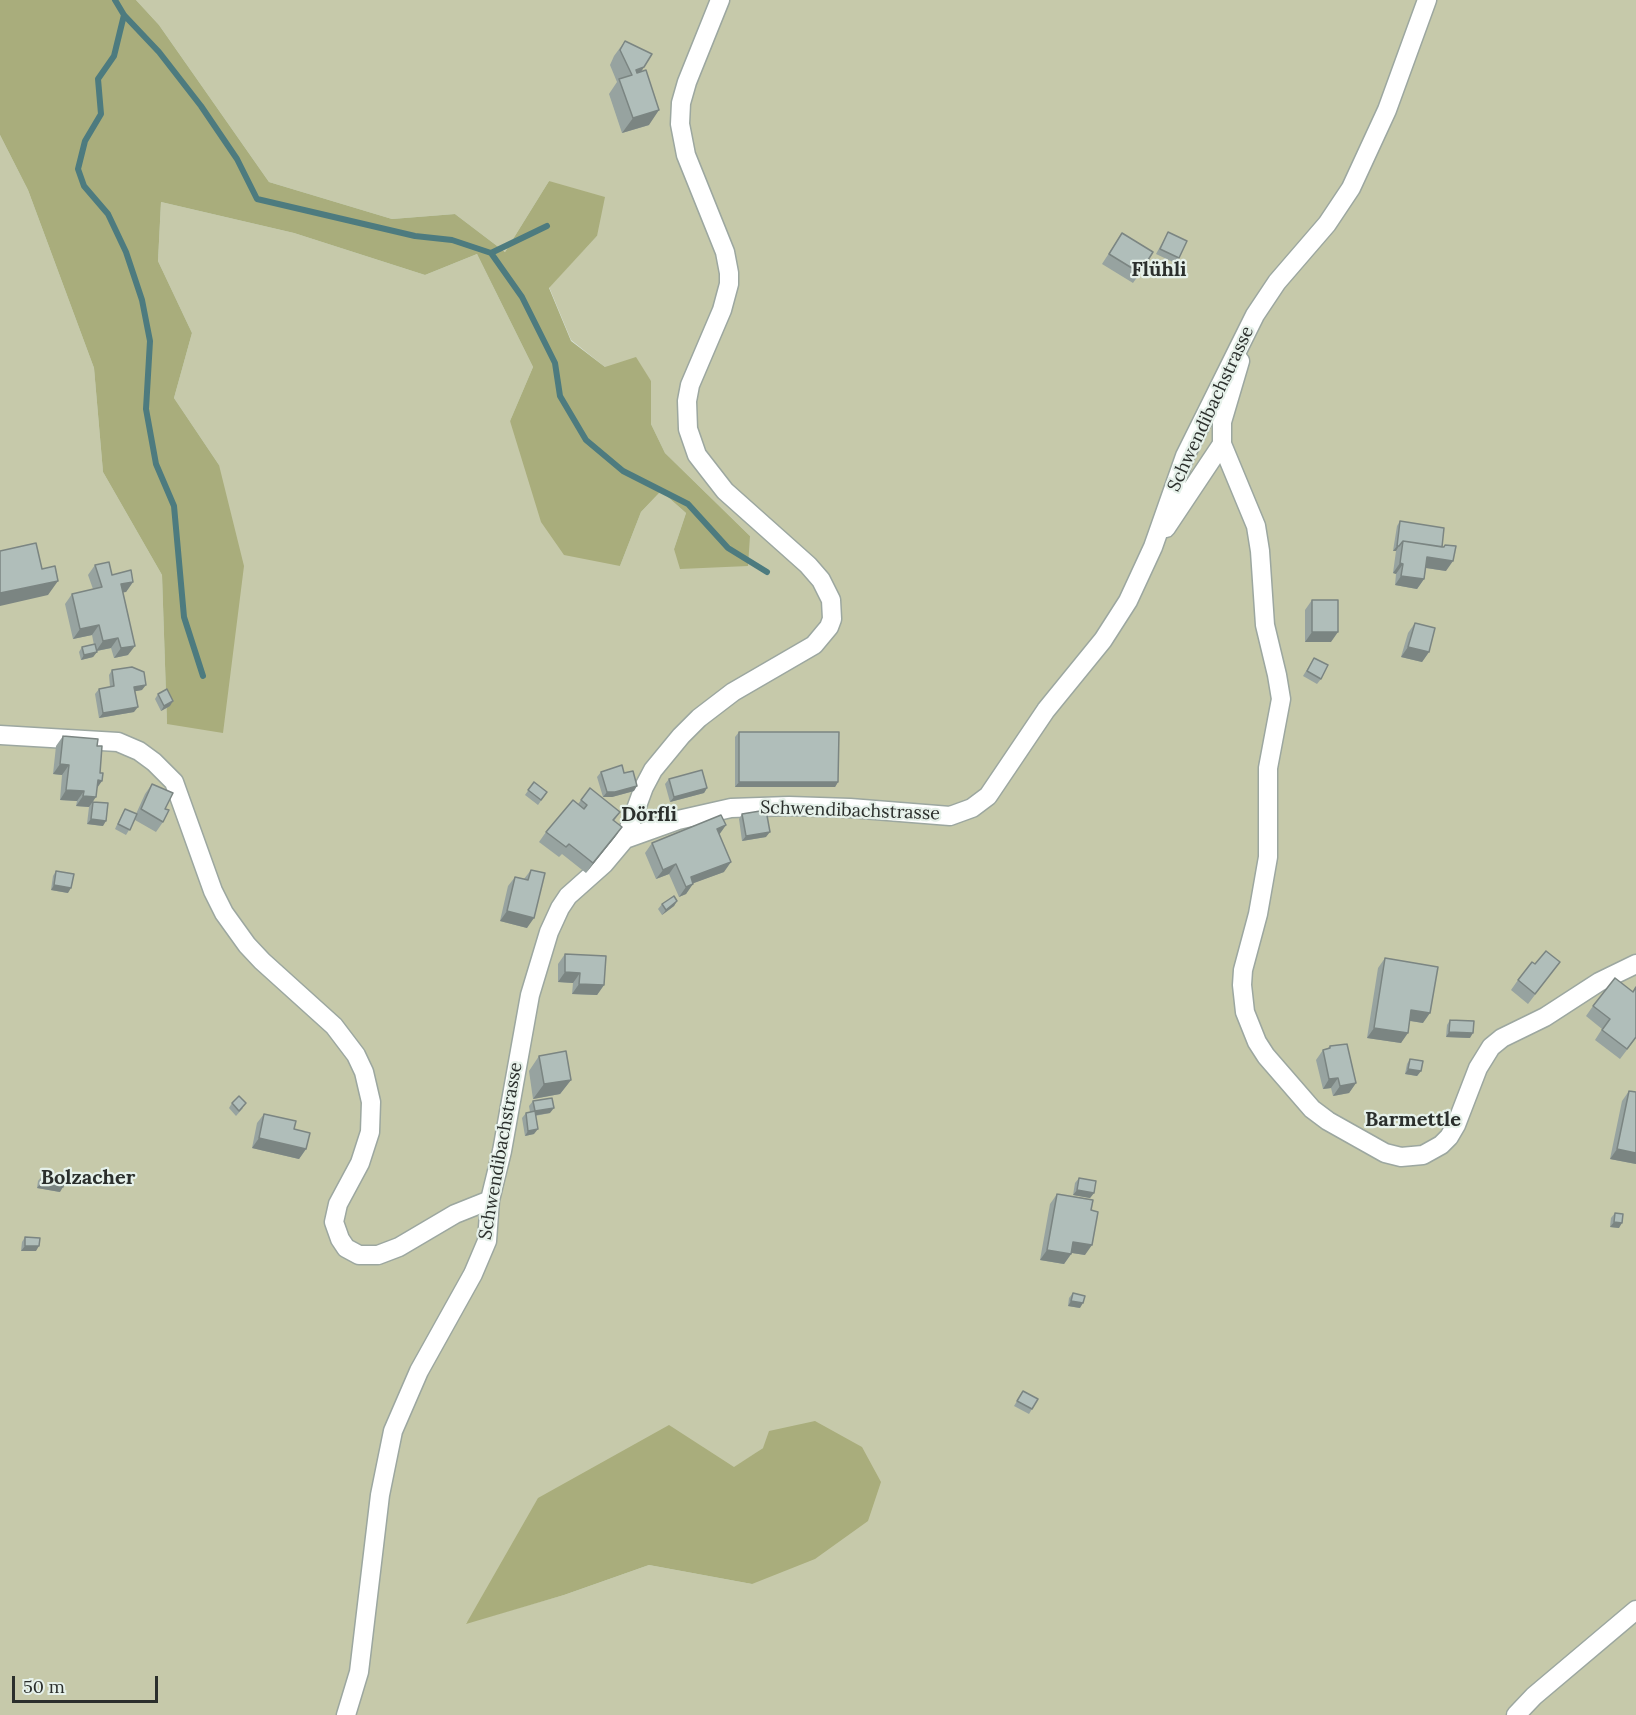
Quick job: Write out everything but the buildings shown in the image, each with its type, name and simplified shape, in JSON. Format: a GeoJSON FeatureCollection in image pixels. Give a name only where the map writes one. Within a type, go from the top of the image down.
{"type":"FeatureCollection","features":[{"type":"Feature","properties":{"kind":"street"},"geometry":{"type":"LineString","coordinates":[[626,839],[644,787],[653,770],[681,736],[699,718],[733,692],[814,645],[823,636],[832,619],[831,600],[821,580],[808,565],[725,491],[697,455],[688,429],[687,400],[690,385],[724,303],[729,284],[729,273],[725,252],[686,155],[680,124],[681,103],[720,0]]}},
{"type":"Feature","properties":{"kind":"street","name":"Schwendibachstrasse"},"geometry":{"type":"LineString","coordinates":[[346,1715],[359,1672],[380,1495],[393,1431],[419,1371],[482,1255],[489,1231],[490,1200],[502,1151],[530,995],[549,932],[560,908],[568,896],[609,859],[626,839],[678,820],[731,807],[850,808],[950,816],[972,808],[988,796],[1052,702],[1103,640],[1128,601],[1153,547],[1185,456],[1244,334],[1264,300],[1327,224],[1351,188],[1388,110],[1426,0]]}},
{"type":"Feature","properties":{"kind":"street"},"geometry":{"type":"LineString","coordinates":[[1244,334],[1239,363],[1222,422],[1222,444],[1256,526],[1260,551],[1264,626],[1281,699],[1268,768],[1268,856],[1258,914],[1243,970],[1245,1012],[1257,1042],[1275,1068],[1312,1109],[1336,1126],[1385,1153],[1401,1157],[1423,1155],[1441,1145],[1456,1125],[1478,1068],[1491,1047],[1502,1038],[1545,1017],[1599,982],[1636,964]]}},
{"type":"Feature","properties":{"kind":"street"},"geometry":{"type":"LineString","coordinates":[[1153,547],[1222,444]]}},
{"type":"Feature","properties":{"kind":"street"},"geometry":{"type":"LineString","coordinates":[[0,735],[118,742],[129,746],[154,762],[174,782],[213,891],[224,913],[247,945],[262,961],[334,1026],[356,1055],[364,1072],[371,1102],[370,1132],[360,1163],[338,1204],[334,1222],[346,1248],[359,1255],[378,1256],[399,1247],[455,1214],[490,1200]]}},
{"type":"Feature","properties":{"kind":"street"},"geometry":{"type":"LineString","coordinates":[[1516,1715],[1534,1696],[1636,1610]]}},
{"type":"Feature","properties":{"kind":"green space"},"geometry":{"type":"Polygon","coordinates":[[[0,0],[136,0],[159,25],[269,182],[392,219],[455,214],[505,252],[549,181],[605,197],[597,236],[549,288],[571,341],[605,367],[636,357],[651,381],[651,424],[665,453],[750,536],[748,566],[680,569],[674,549],[686,513],[661,491],[641,512],[620,566],[564,555],[541,522],[510,421],[533,367],[477,254],[425,275],[294,233],[161,202],[158,261],[192,333],[174,398],[219,465],[244,566],[223,733],[167,724],[162,575],[103,472],[94,368],[28,190],[0,135],[0,0]]]}},
{"type":"Feature","properties":{"kind":"green space"},"geometry":{"type":"Polygon","coordinates":[[[136,0],[1636,0],[1636,1715],[0,1715],[0,135],[28,190],[94,368],[103,472],[162,575],[167,724],[219,465],[174,398],[192,333],[158,261],[161,202],[294,233],[425,275],[477,254],[533,367],[510,421],[620,566],[641,512],[661,491],[686,513],[674,549],[750,536],[665,453],[651,424],[651,381],[605,367],[571,340],[549,287],[597,236],[549,181],[505,252],[455,214],[392,219],[269,182],[159,25],[136,0]],[[763,1448],[734,1468],[466,1623],[564,1595],[649,1565],[752,1584],[763,1448]]]}},
{"type":"Feature","properties":{"kind":"green space"},"geometry":{"type":"Polygon","coordinates":[[[815,1421],[862,1447],[881,1482],[868,1521],[815,1559],[752,1584],[649,1565],[564,1595],[466,1624],[538,1498],[669,1425],[734,1467],[763,1448],[769,1431],[815,1421]]]}},
{"type":"Feature","properties":{"kind":"waterway"},"geometry":{"type":"LineString","coordinates":[[115,0],[124,15],[159,52],[201,106],[237,159],[257,199],[415,236],[452,240],[491,253],[522,297],[555,363],[560,396],[586,440],[623,471],[688,504],[728,548],[767,572]]}},
{"type":"Feature","properties":{"kind":"waterway"},"geometry":{"type":"LineString","coordinates":[[124,15],[114,56],[98,79],[101,114],[85,141],[78,169],[84,186],[108,214],[126,252],[142,300],[150,341],[146,409],[156,464],[174,506],[184,617],[203,676]]}},
{"type":"Feature","properties":{"kind":"waterway"},"geometry":{"type":"LineString","coordinates":[[491,253],[547,226]]}},
{"type":"Feature","properties":{"kind":"district","name":"Flühli"},"geometry":{"type":"Point","coordinates":[1159,270]}},
{"type":"Feature","properties":{"kind":"district","name":"Dörfli"},"geometry":{"type":"Point","coordinates":[649,815]}},
{"type":"Feature","properties":{"kind":"district","name":"Barmettle"},"geometry":{"type":"Point","coordinates":[1413,1120]}},
{"type":"Feature","properties":{"kind":"district","name":"Bolzacher"},"geometry":{"type":"Point","coordinates":[88,1178]}}]}
